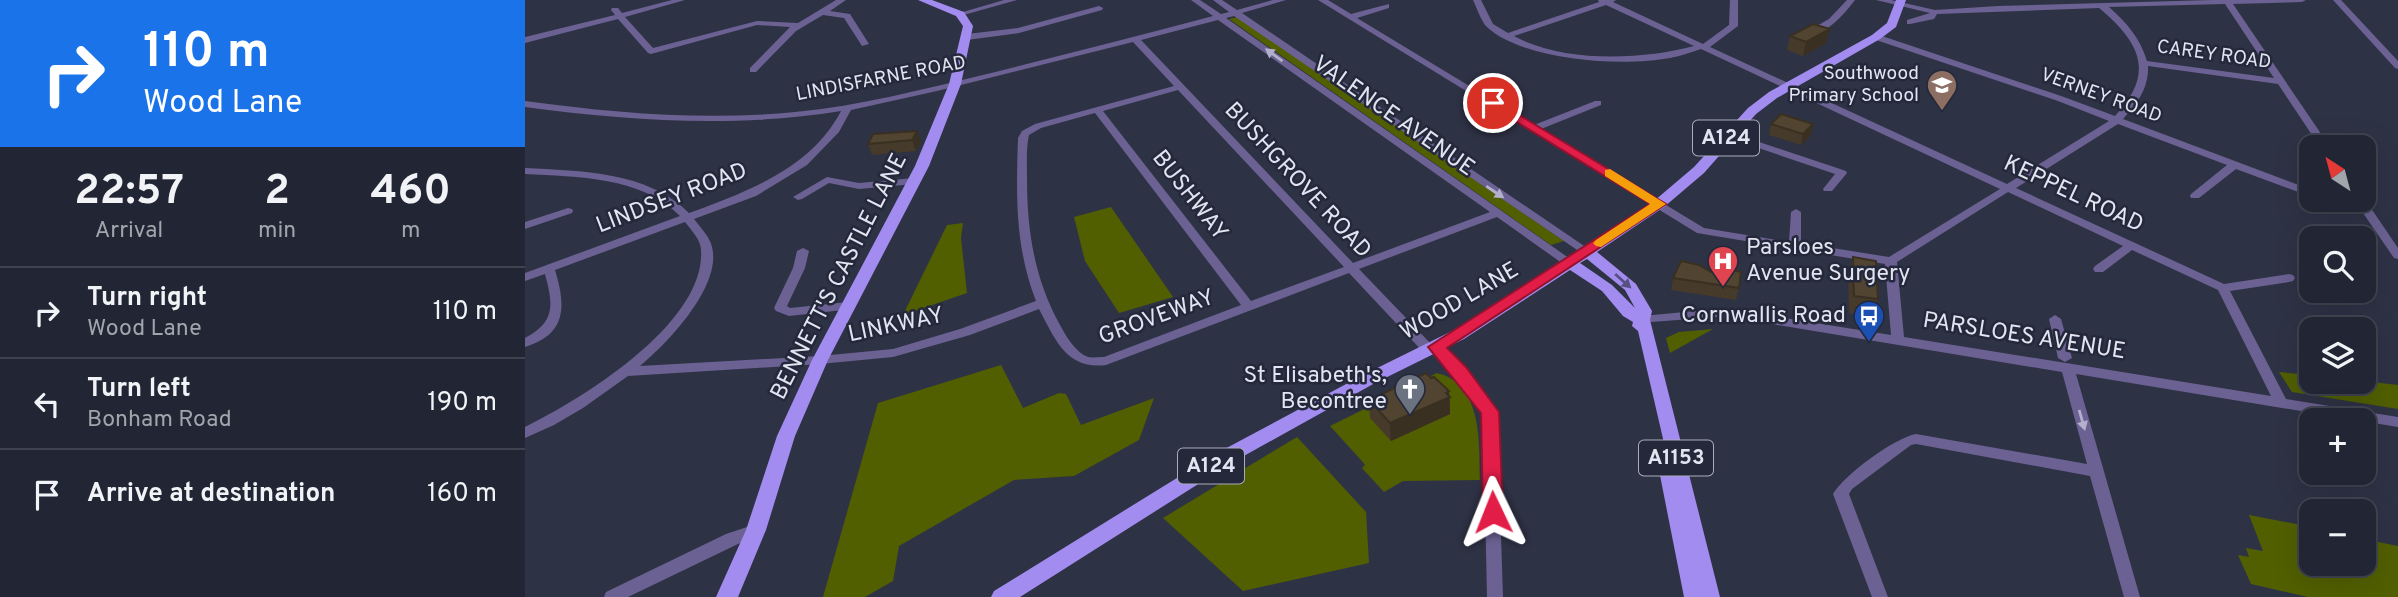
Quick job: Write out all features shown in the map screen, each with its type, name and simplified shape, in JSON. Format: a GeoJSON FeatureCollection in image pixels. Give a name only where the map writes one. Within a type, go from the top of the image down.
{"type":"FeatureCollection","features":[{"type":"Feature","properties":{"kind":"main road"},"geometry":{"type":"LineString","coordinates":[[923,0],[960,14],[968,26],[967,37]]}},
{"type":"Feature","properties":{"kind":"main road","name":"WOOD LANE"},"geometry":{"type":"LineString","coordinates":[[1002,597],[1226,457],[1369,379],[1433,349],[1587,252],[1659,204],[1699,170],[1752,111],[1788,86],[1876,37],[1892,25],[1900,2]]}},
{"type":"Feature","properties":{"kind":"main road","name":"BENNETT'S CASTLE LANE"},"geometry":{"type":"LineString","coordinates":[[727,597],[756,530],[786,436],[820,360],[914,181],[955,84],[967,37]]}},
{"type":"Feature","properties":{"kind":"main road","name":"A1153"},"geometry":{"type":"LineString","coordinates":[[1587,252],[1631,287],[1644,311],[1638,330],[1695,597]]}},
{"type":"Feature","properties":{"kind":"main road"},"geometry":{"type":"LineString","coordinates":[[1570,263],[1607,288],[1629,312],[1642,320]]}},
{"type":"Feature","properties":{"kind":"main road","name":"A1153"},"geometry":{"type":"LineString","coordinates":[[1642,320],[1709,597]]}},
{"type":"Feature","properties":{"kind":"street"},"geometry":{"type":"LineString","coordinates":[[525,40],[656,0]]}},
{"type":"Feature","properties":{"kind":"street"},"geometry":{"type":"LineString","coordinates":[[525,33],[681,0]]}},
{"type":"Feature","properties":{"kind":"street"},"geometry":{"type":"LineString","coordinates":[[753,70],[797,25],[842,0]]}},
{"type":"Feature","properties":{"kind":"street"},"geometry":{"type":"LineString","coordinates":[[960,14],[1013,0]]}},
{"type":"Feature","properties":{"kind":"street","name":"VALENCE AVENUE"},"geometry":{"type":"LineString","coordinates":[[1195,0],[1570,263]]}},
{"type":"Feature","properties":{"kind":"street","name":"VALENCE AVENUE"},"geometry":{"type":"LineString","coordinates":[[1217,0],[1587,252]]}},
{"type":"Feature","properties":{"kind":"street","name":"LINDISFARNE ROAD"},"geometry":{"type":"LineString","coordinates":[[525,104],[628,116],[684,118],[793,115],[847,107],[955,84],[1282,0]]}},
{"type":"Feature","properties":{"kind":"street"},"geometry":{"type":"LineString","coordinates":[[1322,0],[1700,230],[1891,261],[2117,120],[2130,108],[2141,92],[2144,63],[2132,36],[2102,6]]}},
{"type":"Feature","properties":{"kind":"street"},"geometry":{"type":"LineString","coordinates":[[1477,0],[1483,18],[1506,36],[1545,51],[1595,59],[1662,57],[1703,47],[1724,36],[1735,23],[1737,9],[1734,0]]}},
{"type":"Feature","properties":{"kind":"street"},"geometry":{"type":"LineString","coordinates":[[1811,33],[1832,21],[1851,0]]}},
{"type":"Feature","properties":{"kind":"street"},"geometry":{"type":"LineString","coordinates":[[1880,0],[1900,2],[1935,12],[2302,0]]}},
{"type":"Feature","properties":{"kind":"street"},"geometry":{"type":"LineString","coordinates":[[2337,0],[2398,66]]}},
{"type":"Feature","properties":{"kind":"street"},"geometry":{"type":"LineString","coordinates":[[1506,36],[1607,1],[1788,86]]}},
{"type":"Feature","properties":{"kind":"street"},"geometry":{"type":"LineString","coordinates":[[2227,2],[2317,135]]}},
{"type":"Feature","properties":{"kind":"street"},"geometry":{"type":"LineString","coordinates":[[1351,17],[1386,6]]}},
{"type":"Feature","properties":{"kind":"street"},"geometry":{"type":"LineString","coordinates":[[967,37],[1019,30],[1099,8]]}},
{"type":"Feature","properties":{"kind":"street"},"geometry":{"type":"LineString","coordinates":[[1972,10],[1981,15]]}},
{"type":"Feature","properties":{"kind":"street"},"geometry":{"type":"LineString","coordinates":[[822,12],[847,16],[865,44]]}},
{"type":"Feature","properties":{"kind":"street"},"geometry":{"type":"LineString","coordinates":[[1910,22],[1931,17],[1935,12]]}},
{"type":"Feature","properties":{"kind":"street"},"geometry":{"type":"LineString","coordinates":[[618,13],[651,51],[761,23],[797,25]]}},
{"type":"Feature","properties":{"kind":"street","name":"VERNEY ROAD"},"geometry":{"type":"LineString","coordinates":[[1876,37],[2117,120],[2299,189]]}},
{"type":"Feature","properties":{"kind":"street","name":"BUSHGROVE ROAD"},"geometry":{"type":"LineString","coordinates":[[1135,39],[1351,269],[1459,371],[1490,412],[1495,597]]}},
{"type":"Feature","properties":{"kind":"street","name":"CAREY ROAD"},"geometry":{"type":"LineString","coordinates":[[2144,63],[2279,81]]}},
{"type":"Feature","properties":{"kind":"street","name":"KEPPEL ROAD"},"geometry":{"type":"LineString","coordinates":[[1788,86],[2223,288]]}},
{"type":"Feature","properties":{"kind":"street","name":"GROVEWAY"},"geometry":{"type":"LineString","coordinates":[[1180,87],[1038,126],[1025,133],[1023,138],[1021,208],[1029,272],[1040,304],[1077,359],[1096,363],[1496,213]]}},
{"type":"Feature","properties":{"kind":"street"},"geometry":{"type":"LineString","coordinates":[[1536,128],[1598,103]]}},
{"type":"Feature","properties":{"kind":"street","name":"LINDSEY ROAD"},"geometry":{"type":"LineString","coordinates":[[525,277],[752,194],[803,163],[836,130],[847,107]]}},
{"type":"Feature","properties":{"kind":"street","name":"BUSHWAY"},"geometry":{"type":"LineString","coordinates":[[1097,110],[1248,307]]}},
{"type":"Feature","properties":{"kind":"street"},"geometry":{"type":"LineString","coordinates":[[1729,135],[1842,173],[1828,189]]}},
{"type":"Feature","properties":{"kind":"street"},"geometry":{"type":"LineString","coordinates":[[2195,196],[2234,166]]}},
{"type":"Feature","properties":{"kind":"street"},"geometry":{"type":"LineString","coordinates":[[525,171],[583,176],[640,187],[668,199],[689,218],[707,247],[704,281],[695,299],[678,320],[628,370],[549,423],[525,433]]}},
{"type":"Feature","properties":{"kind":"street"},"geometry":{"type":"LineString","coordinates":[[798,197],[827,180],[859,186],[914,181]]}},
{"type":"Feature","properties":{"kind":"street"},"geometry":{"type":"LineString","coordinates":[[525,226],[568,211]]}},
{"type":"Feature","properties":{"kind":"street"},"geometry":{"type":"LineString","coordinates":[[1795,246],[1796,212]]}},
{"type":"Feature","properties":{"kind":"street"},"geometry":{"type":"LineString","coordinates":[[2369,212],[2398,256]]}},
{"type":"Feature","properties":{"kind":"street"},"geometry":{"type":"LineString","coordinates":[[2099,268],[2132,245]]}},
{"type":"Feature","properties":{"kind":"street"},"geometry":{"type":"LineString","coordinates":[[803,251],[799,268],[780,309],[789,312],[848,306]]}},
{"type":"Feature","properties":{"kind":"street"},"geometry":{"type":"LineString","coordinates":[[1891,261],[1898,340]]}},
{"type":"Feature","properties":{"kind":"street"},"geometry":{"type":"LineString","coordinates":[[525,342],[544,334],[552,324],[560,304],[549,268]]}},
{"type":"Feature","properties":{"kind":"street"},"geometry":{"type":"LineString","coordinates":[[2281,403],[2223,288],[2289,278]]}},
{"type":"Feature","properties":{"kind":"street","name":"LINKWAY"},"geometry":{"type":"LineString","coordinates":[[628,370],[820,360],[893,353],[924,345],[1040,304]]}},
{"type":"Feature","properties":{"kind":"street","name":"PARSLOES AVENUE"},"geometry":{"type":"LineString","coordinates":[[1642,320],[1729,314],[2066,362],[2281,403],[2398,422]]}},
{"type":"Feature","properties":{"kind":"street"},"geometry":{"type":"LineString","coordinates":[[2055,319],[2132,597]]}},
{"type":"Feature","properties":{"kind":"street"},"geometry":{"type":"LineString","coordinates":[[1879,597],[1842,494],[1847,485],[1907,441],[1916,439],[2097,471]]}},
{"type":"Feature","properties":{"kind":"street"},"geometry":{"type":"LineString","coordinates":[[612,597],[756,530]]}},
{"type":"Feature","properties":{"kind":"green space"},"geometry":{"type":"Polygon","coordinates":[[[1238,17],[1564,241],[1551,245],[1229,19],[1238,17]]]}},
{"type":"Feature","properties":{"kind":"green space"},"geometry":{"type":"Polygon","coordinates":[[[1111,207],[1173,297],[1119,313],[1085,261],[1074,217],[1111,207]]]}},
{"type":"Feature","properties":{"kind":"green space"},"geometry":{"type":"Polygon","coordinates":[[[963,223],[961,238],[967,293],[903,315],[947,225],[963,223]]]}},
{"type":"Feature","properties":{"kind":"green space"},"geometry":{"type":"Polygon","coordinates":[[[1713,329],[1670,353],[1666,338],[1679,332],[1713,329]]]}},
{"type":"Feature","properties":{"kind":"green space"},"geometry":{"type":"Polygon","coordinates":[[[1001,365],[1023,408],[1059,393],[1066,394],[1081,425],[1154,398],[1139,440],[1074,476],[1014,480],[899,546],[893,581],[865,597],[823,597],[878,403],[1001,365]]]}},
{"type":"Feature","properties":{"kind":"green space"},"geometry":{"type":"Polygon","coordinates":[[[2279,372],[2299,374],[2299,393],[2292,392],[2279,372]]]}},
{"type":"Feature","properties":{"kind":"green space"},"geometry":{"type":"Polygon","coordinates":[[[1437,373],[1452,379],[1463,389],[1471,402],[1478,433],[1480,480],[1403,481],[1384,492],[1362,468],[1365,465],[1361,460],[1330,426],[1437,373]]]}},
{"type":"Feature","properties":{"kind":"green space"},"geometry":{"type":"Polygon","coordinates":[[[2376,382],[2398,385],[2398,409],[2304,394],[2376,394],[2376,382]]]}},
{"type":"Feature","properties":{"kind":"green space"},"geometry":{"type":"Polygon","coordinates":[[[1297,437],[1366,512],[1369,563],[1243,591],[1163,518],[1297,437]]]}},
{"type":"Feature","properties":{"kind":"green space"},"geometry":{"type":"Polygon","coordinates":[[[2249,515],[2299,525],[2299,576],[2376,576],[2376,541],[2398,546],[2398,597],[2308,597],[2251,584],[2238,555],[2249,557],[2246,548],[2263,551],[2249,515]]]}},
{"type":"Feature","properties":{"kind":"building"},"geometry":{"type":"Polygon","coordinates":[[[1813,24],[1830,29],[1806,42],[1790,36],[1813,24]]]}},
{"type":"Feature","properties":{"kind":"building"},"geometry":{"type":"Polygon","coordinates":[[[1781,114],[1813,124],[1803,134],[1771,124],[1781,114]]]}},
{"type":"Feature","properties":{"kind":"building"},"geometry":{"type":"Polygon","coordinates":[[[917,131],[912,140],[868,144],[873,134],[917,131]]]}},
{"type":"Feature","properties":{"kind":"building"},"geometry":{"type":"Polygon","coordinates":[[[1853,257],[1876,261],[1878,299],[1854,296],[1853,257]]]}},
{"type":"Feature","properties":{"kind":"building"},"geometry":{"type":"Polygon","coordinates":[[[1681,261],[1699,265],[1711,272],[1713,265],[1741,272],[1739,288],[1673,278],[1681,261]]]}},
{"type":"Feature","properties":{"kind":"building"},"geometry":{"type":"Polygon","coordinates":[[[1426,373],[1449,391],[1446,393],[1450,397],[1390,423],[1369,400],[1426,373]]]}},
{"type":"Feature","properties":{"kind":"slow traffic"},"geometry":{"type":"LineString","coordinates":[[1601,243],[1659,204],[1610,173]]}},
{"type":"Feature","properties":{"kind":"place","name":"Southwood Primary School"},"geometry":{"type":"Point","coordinates":[1942,112]}},
{"type":"Feature","properties":{"kind":"place","name":"Parsloes Avenue Surgery"},"geometry":{"type":"Point","coordinates":[1723,288]}},
{"type":"Feature","properties":{"kind":"place","name":"Cornwallis Road"},"geometry":{"type":"Point","coordinates":[1869,343]}},
{"type":"Feature","properties":{"kind":"place","name":"St Elisabeth's, Becontree"},"geometry":{"type":"Point","coordinates":[1410,416]}},
{"type":"Feature","properties":{"kind":"route"},"geometry":{"type":"LineString","coordinates":[[1493,103],[1659,204],[1437,347],[1490,412],[1493,512]]}}]}
